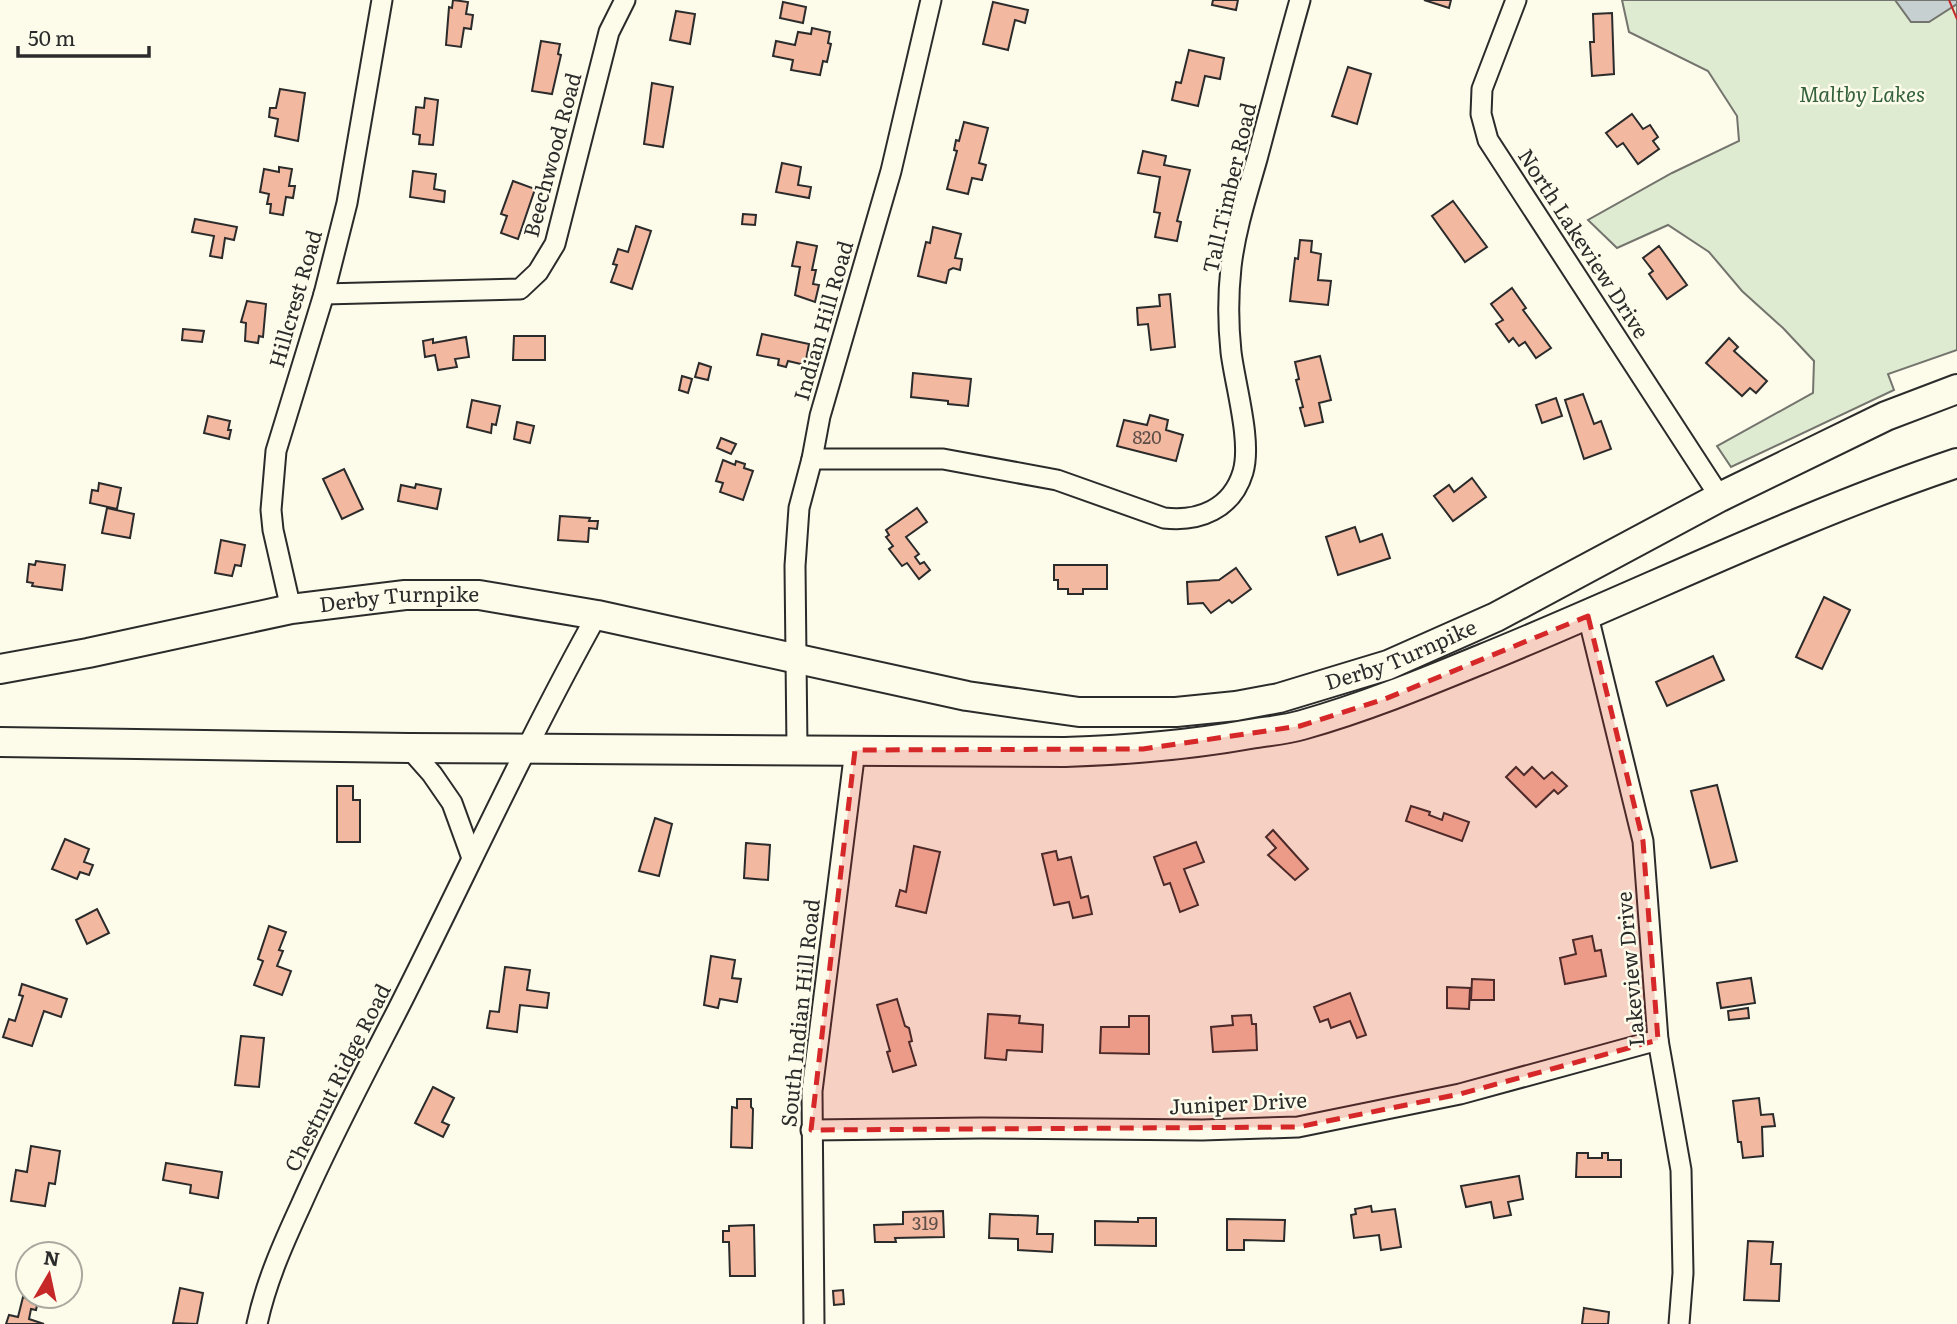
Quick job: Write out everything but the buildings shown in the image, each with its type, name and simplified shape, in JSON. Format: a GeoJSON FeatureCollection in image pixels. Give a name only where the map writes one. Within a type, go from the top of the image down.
{"type":"FeatureCollection","features":[{"type":"Feature","properties":{"kind":"highway","name":"Derby Turnpike"},"geometry":{"type":"LineString","coordinates":[[0,669],[88,653],[291,609],[405,596],[466,595],[506,598],[597,615],[967,696],[1079,712],[1177,712],[1279,698],[1388,664],[1496,617],[1720,497],[1886,416],[1957,389]]}},
{"type":"Feature","properties":{"kind":"highway","name":"Derby Turnpike"},"geometry":{"type":"LineString","coordinates":[[0,741],[409,748],[1065,752],[1143,749],[1300,726],[1385,699],[1588,616],[1763,537],[1957,463]]}},
{"type":"Feature","properties":{"kind":"street","name":"Hillcrest Road"},"geometry":{"type":"LineString","coordinates":[[291,609],[273,530],[272,482],[276,451],[324,294],[347,203],[382,0]]}},
{"type":"Feature","properties":{"kind":"street","name":"Beechwood Road"},"geometry":{"type":"LineString","coordinates":[[324,294],[520,289],[538,272],[555,244],[609,32],[625,0]]}},
{"type":"Feature","properties":{"kind":"street","name":"Indian Hill Road"},"geometry":{"type":"LineString","coordinates":[[797,660],[796,531],[799,509],[823,406],[891,171],[931,0]]}},
{"type":"Feature","properties":{"kind":"street","name":"Tall Timber Road"},"geometry":{"type":"LineString","coordinates":[[812,459],[943,459],[1057,480],[1164,518],[1182,520],[1201,516],[1221,507],[1243,473],[1246,452],[1231,352],[1231,266],[1300,0]]}},
{"type":"Feature","properties":{"kind":"street","name":"North Lakeview Drive"},"geometry":{"type":"LineString","coordinates":[[1517,0],[1482,89],[1481,114],[1488,140],[1720,497]]}},
{"type":"Feature","properties":{"kind":"street","name":"Chestnut Ridge Road"},"geometry":{"type":"LineString","coordinates":[[257,1324],[264,1295],[286,1237],[313,1177],[526,747],[597,615]]}},
{"type":"Feature","properties":{"kind":"street","name":"Lakeview Drive"},"geometry":{"type":"LineString","coordinates":[[1588,616],[1643,841],[1658,1040],[1681,1170],[1683,1273],[1679,1324]]}},
{"type":"Feature","properties":{"kind":"street"},"geometry":{"type":"LineString","coordinates":[[797,660],[797,749]]}},
{"type":"Feature","properties":{"kind":"street"},"geometry":{"type":"LineString","coordinates":[[409,748],[432,774],[452,803],[472,858]]}},
{"type":"Feature","properties":{"kind":"street","name":"South Indian Hill Road"},"geometry":{"type":"LineString","coordinates":[[814,1324],[812,1091],[855,750]]}},
{"type":"Feature","properties":{"kind":"street","name":"Juniper Drive"},"geometry":{"type":"LineString","coordinates":[[811,1130],[1202,1130],[1298,1127],[1460,1094],[1658,1040]]}},
{"type":"Feature","properties":{"kind":"highlighted area"},"geometry":{"type":"Polygon","coordinates":[[[1588,616],[1643,841],[1658,1040],[1460,1094],[1298,1127],[811,1130],[855,750],[1143,749],[1300,726],[1385,699],[1588,616]]]}},
{"type":"Feature","properties":{"kind":"green space","name":"Maltby Lakes"},"geometry":{"type":"Polygon","coordinates":[[[1622,0],[1957,0],[1957,350],[1888,374],[1894,390],[1731,467],[1717,446],[1813,393],[1814,361],[1742,291],[1709,252],[1668,225],[1617,248],[1588,220],[1672,173],[1739,141],[1737,116],[1708,71],[1629,32],[1622,0]]]}},
{"type":"Feature","properties":{"kind":"shaded area"},"geometry":{"type":"Polygon","coordinates":[[[1895,0],[1957,0],[1957,4],[1929,22],[1911,22],[1895,0]]]}},
{"type":"Feature","properties":{"kind":"power"},"geometry":{"type":"LineString","coordinates":[[1949,0],[1957,19]]}}]}
